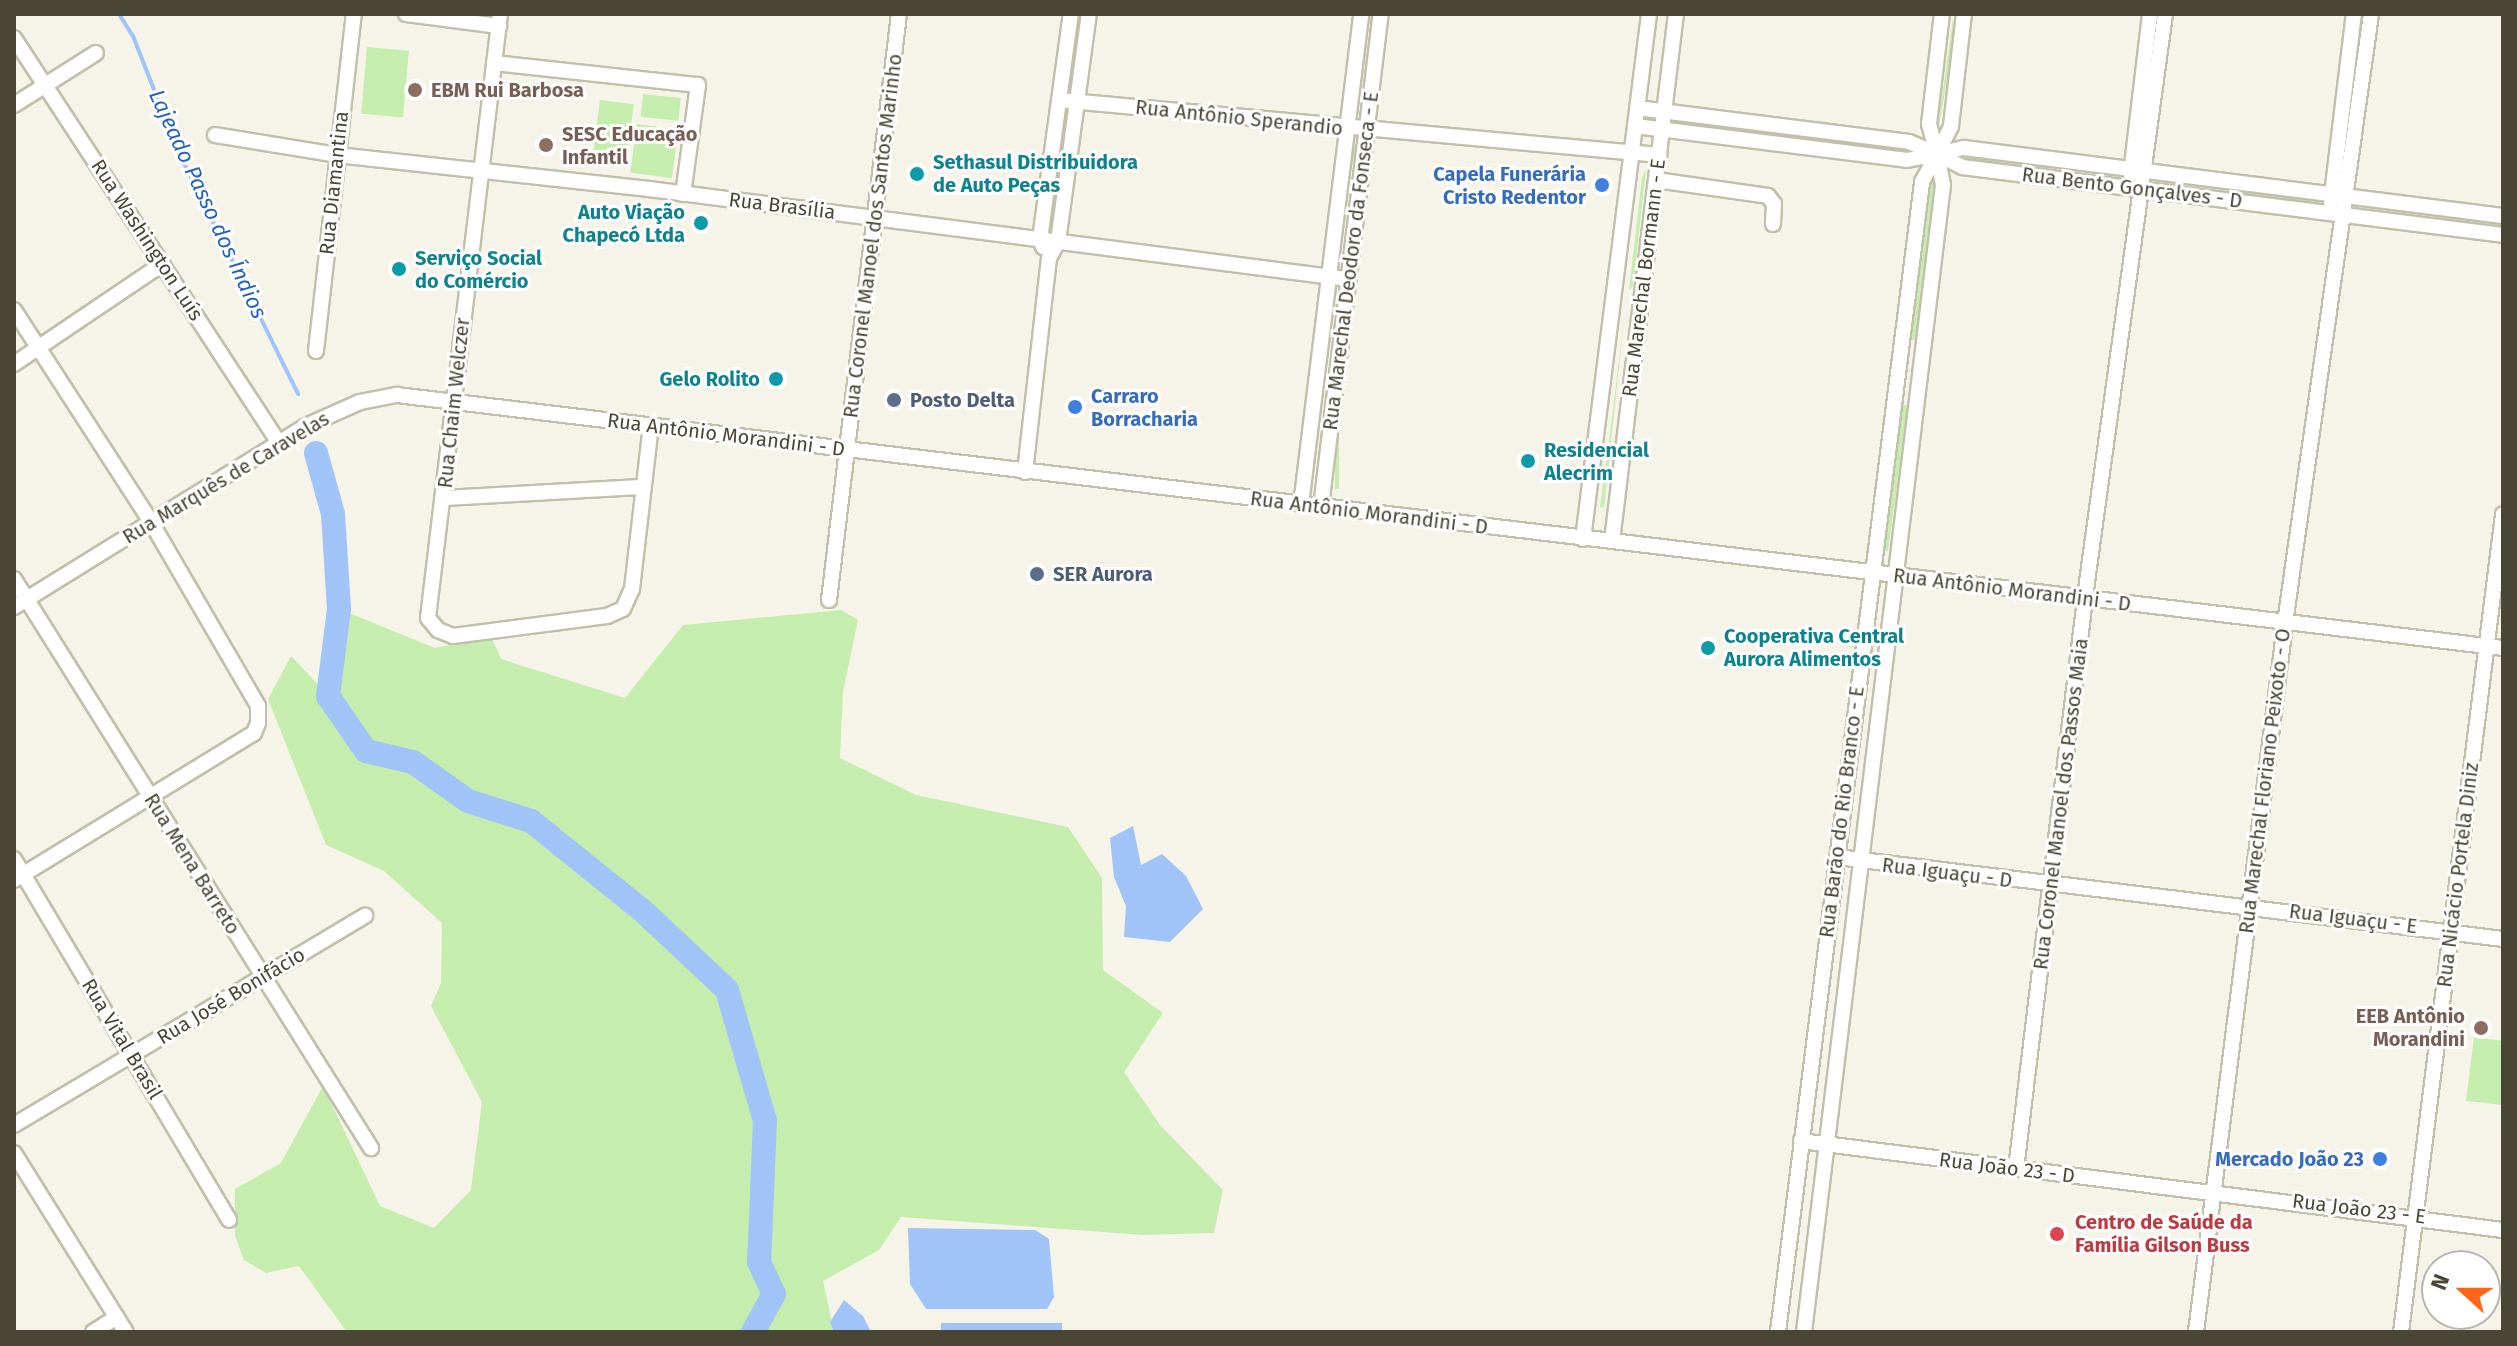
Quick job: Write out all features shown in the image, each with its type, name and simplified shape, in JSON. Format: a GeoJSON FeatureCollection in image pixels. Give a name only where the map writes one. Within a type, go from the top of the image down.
{"type":"FeatureCollection","features":[{"type":"Feature","properties":{"kind":"street","name":"Rua Diamantina"},"geometry":{"type":"LineString","coordinates":[[316,351],[354,14]]}},
{"type":"Feature","properties":{"kind":"street"},"geometry":{"type":"LineString","coordinates":[[406,14],[500,20]]}},
{"type":"Feature","properties":{"kind":"street","name":"Rua Coronel Manoel dos Santos Marinho"},"geometry":{"type":"LineString","coordinates":[[829,600],[899,14]]}},
{"type":"Feature","properties":{"kind":"street"},"geometry":{"type":"LineString","coordinates":[[1049,258],[1040,239],[1071,14]]}},
{"type":"Feature","properties":{"kind":"street"},"geometry":{"type":"LineString","coordinates":[[1025,472],[1049,258],[1058,242],[1089,14]]}},
{"type":"Feature","properties":{"kind":"street","name":"Rua Marechal Deodoro da Fonseca - E"},"geometry":{"type":"LineString","coordinates":[[1301,505],[1361,14]]}},
{"type":"Feature","properties":{"kind":"street","name":"Rua Marechal Deodoro da Fonseca - E"},"geometry":{"type":"LineString","coordinates":[[1321,507],[1381,14]]}},
{"type":"Feature","properties":{"kind":"street","name":"Rua Marechal Bormann - E"},"geometry":{"type":"LineString","coordinates":[[1583,539],[1649,14]]}},
{"type":"Feature","properties":{"kind":"street","name":"Rua Marechal Bormann - E"},"geometry":{"type":"LineString","coordinates":[[1612,541],[1673,14]]}},
{"type":"Feature","properties":{"kind":"street","name":"Rua Barão do Rio Branco - E"},"geometry":{"type":"LineString","coordinates":[[1804,1332],[1943,185],[1929,124],[1942,14]]}},
{"type":"Feature","properties":{"kind":"street","name":"Rua Barão do Rio Branco - E"},"geometry":{"type":"LineString","coordinates":[[1778,1332],[1922,182],[1951,126],[1964,14]]}},
{"type":"Feature","properties":{"kind":"street","name":"Rua Coronel Manoel dos Passos Maia"},"geometry":{"type":"LineString","coordinates":[[2150,14],[2155,32]]}},
{"type":"Feature","properties":{"kind":"street","name":"Rua Coronel Manoel dos Passos Maia"},"geometry":{"type":"LineString","coordinates":[[2016,1169],[2155,32],[2165,14]]}},
{"type":"Feature","properties":{"kind":"street","name":"Rua Marechal Floriano Peixoto - O"},"geometry":{"type":"LineString","coordinates":[[2339,213],[2332,195],[2354,14]]}},
{"type":"Feature","properties":{"kind":"street","name":"Rua Marechal Floriano Peixoto - O"},"geometry":{"type":"LineString","coordinates":[[2196,1332],[2339,213],[2349,197],[2371,14]]}},
{"type":"Feature","properties":{"kind":"street","name":"Rua Chaim Welczer"},"geometry":{"type":"LineString","coordinates":[[500,20],[428,618],[438,630],[453,636],[607,616],[623,609],[632,589],[642,487]]}},
{"type":"Feature","properties":{"kind":"street","name":"Rua Washington Luís"},"geometry":{"type":"LineString","coordinates":[[14,38],[279,443]]}},
{"type":"Feature","properties":{"kind":"street"},"geometry":{"type":"LineString","coordinates":[[14,105],[96,53]]}},
{"type":"Feature","properties":{"kind":"street"},"geometry":{"type":"LineString","coordinates":[[2349,60],[2365,63]]}},
{"type":"Feature","properties":{"kind":"street"},"geometry":{"type":"LineString","coordinates":[[494,63],[698,85],[683,194]]}},
{"type":"Feature","properties":{"kind":"street","name":"Rua Antônio Sperandio"},"geometry":{"type":"LineString","coordinates":[[1059,100],[1346,129],[1659,155]]}},
{"type":"Feature","properties":{"kind":"street","name":"Rua Bento Gonçalves - D"},"geometry":{"type":"LineString","coordinates":[[1637,108],[1909,142],[1962,167],[2136,192],[2211,198],[2503,235]]}},
{"type":"Feature","properties":{"kind":"street","name":"Rua Bento Gonçalves - D"},"geometry":{"type":"LineString","coordinates":[[1635,126],[1907,160],[1964,148],[2503,216]]}},
{"type":"Feature","properties":{"kind":"street"},"geometry":{"type":"LineString","coordinates":[[1796,146],[1798,128]]}},
{"type":"Feature","properties":{"kind":"street","name":"Rua Brasília"},"geometry":{"type":"LineString","coordinates":[[215,135],[337,155],[683,194],[1348,279]]}},
{"type":"Feature","properties":{"kind":"street"},"geometry":{"type":"LineString","coordinates":[[2052,178],[2054,159]]}},
{"type":"Feature","properties":{"kind":"street"},"geometry":{"type":"LineString","coordinates":[[2211,198],[2214,179]]}},
{"type":"Feature","properties":{"kind":"street"},"geometry":{"type":"LineString","coordinates":[[1656,180],[1768,196],[1773,200],[1773,224]]}},
{"type":"Feature","properties":{"kind":"street"},"geometry":{"type":"LineString","coordinates":[[14,364],[162,264]]}},
{"type":"Feature","properties":{"kind":"street"},"geometry":{"type":"LineString","coordinates":[[1612,303],[1640,307]]}},
{"type":"Feature","properties":{"kind":"street"},"geometry":{"type":"LineString","coordinates":[[14,310],[151,522],[258,706],[254,733],[148,794],[19,877]]}},
{"type":"Feature","properties":{"kind":"street"},"geometry":{"type":"LineString","coordinates":[[1898,375],[1920,377]]}},
{"type":"Feature","properties":{"kind":"street","name":"Rua Marquês de Caravelas"},"geometry":{"type":"LineString","coordinates":[[20,603],[318,420],[382,396],[453,402]]}},
{"type":"Feature","properties":{"kind":"street","name":"Rua Antônio Morandini - D"},"geometry":{"type":"LineString","coordinates":[[453,402],[2503,648]]}},
{"type":"Feature","properties":{"kind":"street"},"geometry":{"type":"LineString","coordinates":[[443,498],[642,487],[651,426]]}},
{"type":"Feature","properties":{"kind":"street","name":"Rua Nicácio Portela Diniz"},"geometry":{"type":"LineString","coordinates":[[2401,1332],[2503,514]]}},
{"type":"Feature","properties":{"kind":"street","name":"Rua Mena Barreto"},"geometry":{"type":"LineString","coordinates":[[14,579],[20,603],[148,794],[371,1148]]}},
{"type":"Feature","properties":{"kind":"street"},"geometry":{"type":"LineString","coordinates":[[1855,708],[1879,713]]}},
{"type":"Feature","properties":{"kind":"street","name":"Rua Iguaçu - D"},"geometry":{"type":"LineString","coordinates":[[1837,857],[1862,863],[2052,886],[2250,905]]}},
{"type":"Feature","properties":{"kind":"street","name":"Rua Vital Brasil"},"geometry":{"type":"LineString","coordinates":[[14,859],[19,877],[133,1056],[229,1220]]}},
{"type":"Feature","properties":{"kind":"street","name":"Rua Iguaçu - E"},"geometry":{"type":"LineString","coordinates":[[2250,905],[2503,939]]}},
{"type":"Feature","properties":{"kind":"street","name":"Rua José Bonifácio"},"geometry":{"type":"LineString","coordinates":[[14,1125],[365,916]]}},
{"type":"Feature","properties":{"kind":"street"},"geometry":{"type":"LineString","coordinates":[[1822,974],[1847,979]]}},
{"type":"Feature","properties":{"kind":"street","name":"Rua João 23 - D"},"geometry":{"type":"LineString","coordinates":[[1801,1141],[1827,1147],[2214,1190]]}},
{"type":"Feature","properties":{"kind":"street"},"geometry":{"type":"LineString","coordinates":[[14,1153],[126,1332]]}},
{"type":"Feature","properties":{"kind":"street","name":"Rua João 23 - E"},"geometry":{"type":"LineString","coordinates":[[2214,1190],[2503,1230]]}},
{"type":"Feature","properties":{"kind":"street"},"geometry":{"type":"LineString","coordinates":[[93,1332],[117,1317]]}},
{"type":"Feature","properties":{"kind":"green space"},"geometry":{"type":"Polygon","coordinates":[[[1370,14],[1374,14],[1374,119],[1370,119],[1370,14]]]}},
{"type":"Feature","properties":{"kind":"green space"},"geometry":{"type":"Polygon","coordinates":[[[1953,20],[1957,21],[1938,132],[1940,110],[1953,20]]]}},
{"type":"Feature","properties":{"kind":"green space"},"geometry":{"type":"Polygon","coordinates":[[[367,47],[409,51],[403,117],[361,114],[367,47]]]}},
{"type":"Feature","properties":{"kind":"green space"},"geometry":{"type":"Polygon","coordinates":[[[643,94],[681,98],[678,121],[641,117],[643,94]]]}},
{"type":"Feature","properties":{"kind":"green space"},"geometry":{"type":"Polygon","coordinates":[[[600,100],[634,104],[627,161],[593,157],[600,100]]]}},
{"type":"Feature","properties":{"kind":"green space"},"geometry":{"type":"Polygon","coordinates":[[[1685,121],[1791,134],[1791,139],[1684,126],[1685,121]]]}},
{"type":"Feature","properties":{"kind":"green space"},"geometry":{"type":"Polygon","coordinates":[[[637,124],[679,130],[672,178],[630,173],[637,124]]]}},
{"type":"Feature","properties":{"kind":"green space"},"geometry":{"type":"Polygon","coordinates":[[[1818,137],[1906,149],[1905,154],[1818,141],[1818,137]]]}},
{"type":"Feature","properties":{"kind":"green space"},"geometry":{"type":"Polygon","coordinates":[[[1353,146],[1357,147],[1328,262],[1324,261],[1353,146]]]}},
{"type":"Feature","properties":{"kind":"green space"},"geometry":{"type":"Polygon","coordinates":[[[1968,156],[2048,164],[2047,169],[1967,161],[1968,156]]]}},
{"type":"Feature","properties":{"kind":"green space"},"geometry":{"type":"Polygon","coordinates":[[[1646,169],[1633,286],[1629,290],[1642,178],[1646,169]]]}},
{"type":"Feature","properties":{"kind":"green space"},"geometry":{"type":"Polygon","coordinates":[[[1931,179],[1937,180],[1916,340],[1911,340],[1931,179]]]}},
{"type":"Feature","properties":{"kind":"green space"},"geometry":{"type":"Polygon","coordinates":[[[2229,188],[2317,199],[2317,203],[2229,192],[2229,188]]]}},
{"type":"Feature","properties":{"kind":"green space"},"geometry":{"type":"Polygon","coordinates":[[[1335,292],[1339,292],[1339,489],[1335,489],[1335,292]]]}},
{"type":"Feature","properties":{"kind":"green space"},"geometry":{"type":"Polygon","coordinates":[[[1625,311],[1604,508],[1600,507],[1625,311]]]}},
{"type":"Feature","properties":{"kind":"green space"},"geometry":{"type":"Polygon","coordinates":[[[1902,404],[1908,406],[1888,551],[1883,551],[1902,404]]]}},
{"type":"Feature","properties":{"kind":"green space"},"geometry":{"type":"Polygon","coordinates":[[[339,609],[435,648],[491,636],[501,659],[625,698],[683,625],[841,610],[858,620],[843,692],[840,758],[916,795],[1068,827],[1102,878],[1103,970],[1163,1013],[1124,1072],[1160,1125],[1223,1190],[1214,1233],[1143,1235],[901,1217],[879,1250],[823,1281],[834,1332],[347,1332],[299,1266],[266,1273],[244,1260],[235,1236],[235,1189],[281,1163],[323,1086],[380,1206],[434,1228],[471,1190],[482,1102],[431,1006],[441,983],[442,923],[384,871],[326,845],[268,699],[291,656],[328,695],[339,609]]]}},
{"type":"Feature","properties":{"kind":"green space"},"geometry":{"type":"Polygon","coordinates":[[[2474,1037],[2503,1041],[2503,1105],[2466,1101],[2474,1037]]]}},
{"type":"Feature","properties":{"kind":"water"},"geometry":{"type":"Polygon","coordinates":[[[1133,826],[1141,865],[1162,854],[1186,876],[1203,909],[1170,942],[1124,937],[1126,906],[1114,877],[1110,838],[1133,826]]]}},
{"type":"Feature","properties":{"kind":"water"},"geometry":{"type":"Polygon","coordinates":[[[908,1228],[1035,1230],[1049,1239],[1054,1297],[1047,1309],[926,1309],[910,1284],[908,1228]]]}},
{"type":"Feature","properties":{"kind":"water"},"geometry":{"type":"Polygon","coordinates":[[[844,1300],[863,1316],[871,1332],[834,1332],[830,1322],[844,1300]]]}},
{"type":"Feature","properties":{"kind":"water"},"geometry":{"type":"Polygon","coordinates":[[[941,1323],[1062,1323],[1062,1332],[941,1332],[941,1323]]]}},
{"type":"Feature","properties":{"kind":"waterway","name":"Lajeado Passo dos Índios"},"geometry":{"type":"LineString","coordinates":[[119,14],[133,36],[178,151],[298,394]]}},
{"type":"Feature","properties":{"kind":"waterway","name":"Lajeado Passo dos Índios"},"geometry":{"type":"LineString","coordinates":[[316,453],[333,514],[339,609],[328,696],[366,751],[413,762],[468,801],[531,821],[643,911],[727,990],[765,1121],[759,1262],[774,1294],[753,1332]]}},
{"type":"Feature","properties":{"kind":"place","name":"EBM Rui Barbosa"},"geometry":{"type":"Point","coordinates":[415,90]}},
{"type":"Feature","properties":{"kind":"place","name":"SESC Educação Infantil"},"geometry":{"type":"Point","coordinates":[546,145]}},
{"type":"Feature","properties":{"kind":"place","name":"Sethasul Distribuidora de Auto Peças"},"geometry":{"type":"Point","coordinates":[917,174]}},
{"type":"Feature","properties":{"kind":"place","name":"Capela Funerária Cristo Redentor"},"geometry":{"type":"Point","coordinates":[1602,185]}},
{"type":"Feature","properties":{"kind":"place","name":"Auto Viação Chapecó Ltda"},"geometry":{"type":"Point","coordinates":[701,223]}},
{"type":"Feature","properties":{"kind":"place","name":"Serviço Social do Comércio"},"geometry":{"type":"Point","coordinates":[399,269]}},
{"type":"Feature","properties":{"kind":"place","name":"Gelo Rolito"},"geometry":{"type":"Point","coordinates":[776,379]}},
{"type":"Feature","properties":{"kind":"place","name":"Posto Delta"},"geometry":{"type":"Point","coordinates":[894,400]}},
{"type":"Feature","properties":{"kind":"place","name":"Carraro Borracharia"},"geometry":{"type":"Point","coordinates":[1075,407]}},
{"type":"Feature","properties":{"kind":"place","name":"Residencial Alecrim"},"geometry":{"type":"Point","coordinates":[1528,461]}},
{"type":"Feature","properties":{"kind":"place","name":"SER Aurora"},"geometry":{"type":"Point","coordinates":[1037,574]}},
{"type":"Feature","properties":{"kind":"place","name":"Cooperativa Central Aurora Alimentos"},"geometry":{"type":"Point","coordinates":[1708,648]}},
{"type":"Feature","properties":{"kind":"place","name":"EEB Antônio Morandini"},"geometry":{"type":"Point","coordinates":[2481,1028]}},
{"type":"Feature","properties":{"kind":"place","name":"Mercado João 23"},"geometry":{"type":"Point","coordinates":[2380,1159]}},
{"type":"Feature","properties":{"kind":"place","name":"Centro de Saúde da Família Gilson Buss"},"geometry":{"type":"Point","coordinates":[2057,1234]}}]}
